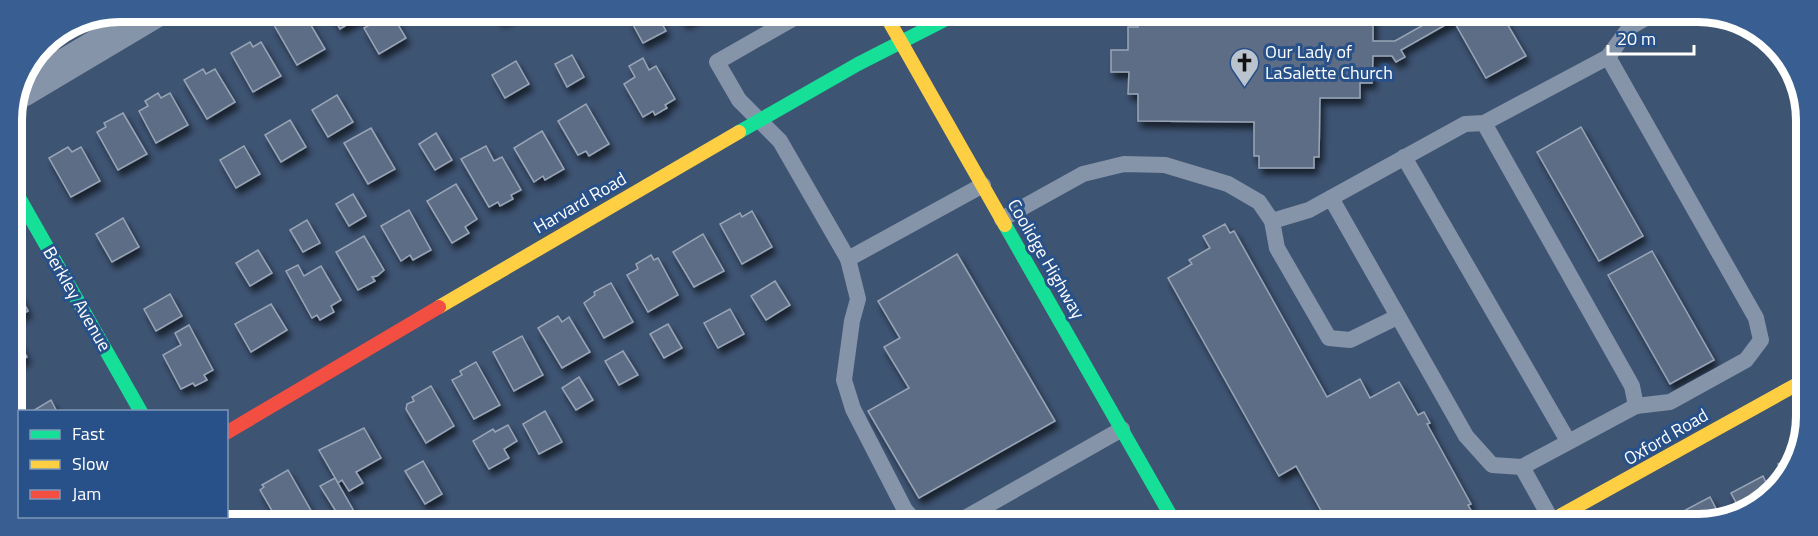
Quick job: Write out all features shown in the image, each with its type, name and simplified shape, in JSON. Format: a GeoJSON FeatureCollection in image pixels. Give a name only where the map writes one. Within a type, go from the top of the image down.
{"type":"FeatureCollection","features":[{"type":"Feature","properties":{"kind":"street"},"geometry":{"type":"LineString","coordinates":[[29,87],[137,22]]}},
{"type":"Feature","properties":{"kind":"street","name":"Coolidge Highway"},"geometry":{"type":"LineString","coordinates":[[890,22],[1170,513]]}},
{"type":"Feature","properties":{"kind":"street","name":"Harvard Road"},"geometry":{"type":"LineString","coordinates":[[228,432],[518,260],[858,64],[941,22]]}},
{"type":"Feature","properties":{"kind":"street","name":"Berkley Avenue"},"geometry":{"type":"LineString","coordinates":[[23,204],[140,410]]}},
{"type":"Feature","properties":{"kind":"street","name":"Oxford Road"},"geometry":{"type":"LineString","coordinates":[[1572,513],[1796,385]]}},
{"type":"Feature","properties":{"kind":"lane"},"geometry":{"type":"LineString","coordinates":[[787,22],[717,62],[739,100],[780,141],[848,259],[858,299],[844,380],[853,409],[908,514]]}},
{"type":"Feature","properties":{"kind":"lane"},"geometry":{"type":"LineString","coordinates":[[1272,221],[1309,210],[1465,124],[1484,123],[1608,57],[1626,22]]}},
{"type":"Feature","properties":{"kind":"lane"},"geometry":{"type":"LineString","coordinates":[[1331,198],[1466,436],[1492,465],[1522,467],[1636,406],[1670,402],[1746,360],[1761,340],[1756,318],[1608,57]]}},
{"type":"Feature","properties":{"kind":"lane"},"geometry":{"type":"LineString","coordinates":[[1484,123],[1632,386],[1636,406]]}},
{"type":"Feature","properties":{"kind":"lane"},"geometry":{"type":"LineString","coordinates":[[1404,157],[1568,441]]}},
{"type":"Feature","properties":{"kind":"lane"},"geometry":{"type":"LineString","coordinates":[[1002,219],[1083,174],[1124,164],[1165,165],[1228,184],[1259,202],[1272,221],[1277,248],[1329,338],[1350,340],[1397,317]]}},
{"type":"Feature","properties":{"kind":"lane"},"geometry":{"type":"LineString","coordinates":[[848,259],[983,185]]}},
{"type":"Feature","properties":{"kind":"lane"},"geometry":{"type":"LineString","coordinates":[[973,513],[1122,429]]}},
{"type":"Feature","properties":{"kind":"lane"},"geometry":{"type":"LineString","coordinates":[[1522,467],[1555,513]]}},
{"type":"Feature","properties":{"kind":"building"},"geometry":{"type":"Polygon","coordinates":[[[280,22],[309,22],[325,49],[297,65],[274,25],[280,22]]]}},
{"type":"Feature","properties":{"kind":"building"},"geometry":{"type":"Polygon","coordinates":[[[336,22],[351,22],[340,29],[336,22]]]}},
{"type":"Feature","properties":{"kind":"building"},"geometry":{"type":"Polygon","coordinates":[[[375,22],[396,22],[406,38],[379,54],[364,28],[375,22]]]}},
{"type":"Feature","properties":{"kind":"building"},"geometry":{"type":"Polygon","coordinates":[[[632,22],[661,22],[666,31],[643,43],[632,22]]]}},
{"type":"Feature","properties":{"kind":"building","name":"Our Lady of LaSalette Church"},"geometry":{"type":"Polygon","coordinates":[[[1138,22],[1373,22],[1373,41],[1395,41],[1429,22],[1450,22],[1401,50],[1405,57],[1396,62],[1392,56],[1373,56],[1372,83],[1360,83],[1360,98],[1320,98],[1319,157],[1314,157],[1314,168],[1259,168],[1259,156],[1254,156],[1254,122],[1138,121],[1138,94],[1128,94],[1129,72],[1111,72],[1111,50],[1128,50],[1128,27],[1138,27],[1138,22]]]}},
{"type":"Feature","properties":{"kind":"building","name":"Our Lady of LaSalette Church"},"geometry":{"type":"Polygon","coordinates":[[[1462,22],[1506,22],[1526,56],[1486,78],[1456,25],[1462,22]]]}},
{"type":"Feature","properties":{"kind":"building"},"geometry":{"type":"Polygon","coordinates":[[[250,42],[253,47],[261,42],[281,76],[253,92],[231,53],[250,42]]]}},
{"type":"Feature","properties":{"kind":"building"},"geometry":{"type":"Polygon","coordinates":[[[572,55],[584,77],[567,87],[555,64],[572,55]]]}},
{"type":"Feature","properties":{"kind":"building"},"geometry":{"type":"Polygon","coordinates":[[[643,58],[649,70],[656,66],[675,99],[665,105],[667,108],[655,115],[653,111],[643,117],[624,84],[635,77],[629,66],[643,58]]]}},
{"type":"Feature","properties":{"kind":"building"},"geometry":{"type":"Polygon","coordinates":[[[516,61],[529,84],[505,98],[492,75],[516,61]]]}},
{"type":"Feature","properties":{"kind":"building"},"geometry":{"type":"Polygon","coordinates":[[[203,69],[206,74],[215,69],[235,102],[207,119],[184,80],[203,69]]]}},
{"type":"Feature","properties":{"kind":"building"},"geometry":{"type":"Polygon","coordinates":[[[158,93],[161,98],[170,93],[188,125],[156,143],[139,111],[148,106],[145,101],[158,93]]]}},
{"type":"Feature","properties":{"kind":"building"},"geometry":{"type":"Polygon","coordinates":[[[337,95],[353,122],[328,137],[312,110],[337,95]]]}},
{"type":"Feature","properties":{"kind":"building"},"geometry":{"type":"Polygon","coordinates":[[[586,104],[609,144],[589,156],[586,151],[578,155],[558,121],[586,104]]]}},
{"type":"Feature","properties":{"kind":"building"},"geometry":{"type":"Polygon","coordinates":[[[123,113],[147,154],[118,170],[97,132],[106,127],[104,123],[123,113]]]}},
{"type":"Feature","properties":{"kind":"building"},"geometry":{"type":"Polygon","coordinates":[[[290,120],[306,147],[281,162],[265,135],[290,120]]]}},
{"type":"Feature","properties":{"kind":"building"},"geometry":{"type":"Polygon","coordinates":[[[1581,127],[1643,236],[1599,261],[1537,152],[1581,127]]]}},
{"type":"Feature","properties":{"kind":"building"},"geometry":{"type":"Polygon","coordinates":[[[371,128],[395,169],[368,184],[344,143],[371,128]]]}},
{"type":"Feature","properties":{"kind":"building"},"geometry":{"type":"Polygon","coordinates":[[[542,131],[564,169],[545,180],[543,176],[534,182],[514,148],[542,131]]]}},
{"type":"Feature","properties":{"kind":"building"},"geometry":{"type":"Polygon","coordinates":[[[436,133],[452,160],[435,170],[419,144],[436,133]]]}},
{"type":"Feature","properties":{"kind":"building"},"geometry":{"type":"Polygon","coordinates":[[[244,146],[260,174],[236,188],[220,160],[244,146]]]}},
{"type":"Feature","properties":{"kind":"building"},"geometry":{"type":"Polygon","coordinates":[[[486,146],[494,161],[502,157],[521,190],[511,195],[513,199],[500,206],[498,202],[489,207],[461,159],[486,146]]]}},
{"type":"Feature","properties":{"kind":"building"},"geometry":{"type":"Polygon","coordinates":[[[68,147],[72,152],[81,147],[100,181],[71,197],[49,158],[68,147]]]}},
{"type":"Feature","properties":{"kind":"building"},"geometry":{"type":"Polygon","coordinates":[[[456,184],[477,219],[465,227],[469,233],[452,243],[427,201],[456,184]]]}},
{"type":"Feature","properties":{"kind":"building"},"geometry":{"type":"Polygon","coordinates":[[[353,194],[366,216],[349,226],[336,204],[353,194]]]}},
{"type":"Feature","properties":{"kind":"building"},"geometry":{"type":"Polygon","coordinates":[[[409,210],[431,250],[413,260],[410,255],[401,261],[381,226],[409,210]]]}},
{"type":"Feature","properties":{"kind":"building"},"geometry":{"type":"Polygon","coordinates":[[[752,211],[772,247],[742,264],[720,224],[740,213],[742,217],[752,211]]]}},
{"type":"Feature","properties":{"kind":"building"},"geometry":{"type":"Polygon","coordinates":[[[123,218],[139,247],[112,262],[96,234],[123,218]]]}},
{"type":"Feature","properties":{"kind":"building"},"geometry":{"type":"Polygon","coordinates":[[[307,220],[320,243],[303,252],[290,230],[307,220]]]}},
{"type":"Feature","properties":{"kind":"building"},"geometry":{"type":"Polygon","coordinates":[[[1225,224],[1230,233],[1234,231],[1327,397],[1360,379],[1370,398],[1399,382],[1418,415],[1424,412],[1430,423],[1427,424],[1471,504],[1468,505],[1473,513],[1323,513],[1296,466],[1279,476],[1168,278],[1192,264],[1189,260],[1210,248],[1203,236],[1225,224]]]}},
{"type":"Feature","properties":{"kind":"building"},"geometry":{"type":"Polygon","coordinates":[[[703,234],[724,271],[694,287],[673,252],[703,234]]]}},
{"type":"Feature","properties":{"kind":"building"},"geometry":{"type":"Polygon","coordinates":[[[364,236],[384,270],[372,277],[375,281],[358,290],[336,252],[364,236]]]}},
{"type":"Feature","properties":{"kind":"building"},"geometry":{"type":"Polygon","coordinates":[[[258,250],[272,273],[250,286],[236,263],[258,250]]]}},
{"type":"Feature","properties":{"kind":"building"},"geometry":{"type":"Polygon","coordinates":[[[1652,251],[1714,360],[1670,384],[1608,275],[1652,251]]]}},
{"type":"Feature","properties":{"kind":"building"},"geometry":{"type":"Polygon","coordinates":[[[957,254],[1055,421],[919,498],[868,411],[909,388],[884,347],[900,338],[878,301],[957,254]]]}},
{"type":"Feature","properties":{"kind":"building"},"geometry":{"type":"Polygon","coordinates":[[[651,255],[654,260],[658,258],[678,295],[648,312],[627,275],[638,269],[636,264],[651,255]]]}},
{"type":"Feature","properties":{"kind":"building"},"geometry":{"type":"Polygon","coordinates":[[[298,265],[304,276],[321,266],[341,300],[331,306],[334,312],[320,320],[317,315],[312,318],[286,271],[298,265]]]}},
{"type":"Feature","properties":{"kind":"building"},"geometry":{"type":"Polygon","coordinates":[[[775,281],[790,305],[766,320],[751,296],[775,281]]]}},
{"type":"Feature","properties":{"kind":"building"},"geometry":{"type":"Polygon","coordinates":[[[611,283],[633,322],[604,338],[584,303],[595,295],[594,292],[611,283]]]}},
{"type":"Feature","properties":{"kind":"building"},"geometry":{"type":"Polygon","coordinates":[[[170,294],[182,316],[156,331],[144,309],[170,294]]]}},
{"type":"Feature","properties":{"kind":"building"},"geometry":{"type":"Polygon","coordinates":[[[22,300],[28,311],[22,314],[22,300]]]}},
{"type":"Feature","properties":{"kind":"building"},"geometry":{"type":"Polygon","coordinates":[[[271,304],[287,330],[251,352],[235,324],[271,304]]]}},
{"type":"Feature","properties":{"kind":"building"},"geometry":{"type":"Polygon","coordinates":[[[730,309],[744,334],[718,348],[704,323],[730,309]]]}},
{"type":"Feature","properties":{"kind":"building"},"geometry":{"type":"Polygon","coordinates":[[[558,316],[562,322],[569,317],[590,352],[562,368],[538,328],[558,316]]]}},
{"type":"Feature","properties":{"kind":"building"},"geometry":{"type":"Polygon","coordinates":[[[668,324],[682,348],[664,358],[650,334],[668,324]]]}},
{"type":"Feature","properties":{"kind":"building"},"geometry":{"type":"Polygon","coordinates":[[[189,325],[213,370],[204,375],[207,380],[181,389],[163,355],[181,345],[175,333],[189,325]]]}},
{"type":"Feature","properties":{"kind":"building"},"geometry":{"type":"Polygon","coordinates":[[[522,336],[543,375],[514,391],[493,352],[522,336]]]}},
{"type":"Feature","properties":{"kind":"building"},"geometry":{"type":"Polygon","coordinates":[[[22,349],[27,357],[22,360],[22,349]]]}},
{"type":"Feature","properties":{"kind":"building"},"geometry":{"type":"Polygon","coordinates":[[[623,351],[638,375],[619,385],[605,361],[623,351]]]}},
{"type":"Feature","properties":{"kind":"building"},"geometry":{"type":"Polygon","coordinates":[[[476,362],[500,405],[474,419],[452,380],[462,375],[460,371],[476,362]]]}},
{"type":"Feature","properties":{"kind":"building"},"geometry":{"type":"Polygon","coordinates":[[[579,377],[593,400],[576,410],[562,388],[579,377]]]}},
{"type":"Feature","properties":{"kind":"building"},"geometry":{"type":"Polygon","coordinates":[[[431,386],[454,426],[426,443],[406,409],[407,404],[414,401],[412,397],[431,386]]]}},
{"type":"Feature","properties":{"kind":"building"},"geometry":{"type":"Polygon","coordinates":[[[51,400],[56,410],[34,410],[51,400]]]}},
{"type":"Feature","properties":{"kind":"building"},"geometry":{"type":"Polygon","coordinates":[[[545,411],[562,442],[539,454],[523,424],[545,411]]]}},
{"type":"Feature","properties":{"kind":"building"},"geometry":{"type":"Polygon","coordinates":[[[508,425],[517,441],[504,449],[509,458],[489,469],[473,441],[493,429],[495,432],[508,425]]]}},
{"type":"Feature","properties":{"kind":"building"},"geometry":{"type":"Polygon","coordinates":[[[364,428],[381,458],[356,472],[363,483],[349,491],[342,480],[338,483],[319,450],[364,428]]]}},
{"type":"Feature","properties":{"kind":"building"},"geometry":{"type":"Polygon","coordinates":[[[423,461],[442,494],[425,504],[405,471],[423,461]]]}},
{"type":"Feature","properties":{"kind":"building"},"geometry":{"type":"Polygon","coordinates":[[[288,470],[313,514],[274,514],[260,490],[264,487],[262,485],[288,470]]]}},
{"type":"Feature","properties":{"kind":"building"},"geometry":{"type":"Polygon","coordinates":[[[1763,476],[1767,484],[1737,505],[1731,493],[1763,476]]]}},
{"type":"Feature","properties":{"kind":"building"},"geometry":{"type":"Polygon","coordinates":[[[335,478],[355,513],[338,514],[320,486],[335,478]]]}},
{"type":"Feature","properties":{"kind":"building"},"geometry":{"type":"Polygon","coordinates":[[[1710,497],[1717,511],[1704,513],[1680,513],[1710,497]]]}},
{"type":"Feature","properties":{"kind":"traffic: fast"},"geometry":{"type":"LineString","coordinates":[[739,132],[858,64],[940,22]]}},
{"type":"Feature","properties":{"kind":"traffic: fast"},"geometry":{"type":"LineString","coordinates":[[23,204],[140,410]]}},
{"type":"Feature","properties":{"kind":"traffic: fast"},"geometry":{"type":"LineString","coordinates":[[1005,225],[1169,513]]}},
{"type":"Feature","properties":{"kind":"traffic: slow"},"geometry":{"type":"LineString","coordinates":[[890,22],[1005,225]]}},
{"type":"Feature","properties":{"kind":"traffic: slow"},"geometry":{"type":"LineString","coordinates":[[439,307],[739,132]]}},
{"type":"Feature","properties":{"kind":"traffic: slow"},"geometry":{"type":"LineString","coordinates":[[1565,513],[1796,385]]}},
{"type":"Feature","properties":{"kind":"traffic: jam"},"geometry":{"type":"LineString","coordinates":[[228,432],[439,307]]}},
{"type":"Feature","properties":{"kind":"place","name":"Our Lady of LaSalette Church"},"geometry":{"type":"Point","coordinates":[1244,88]}}]}
